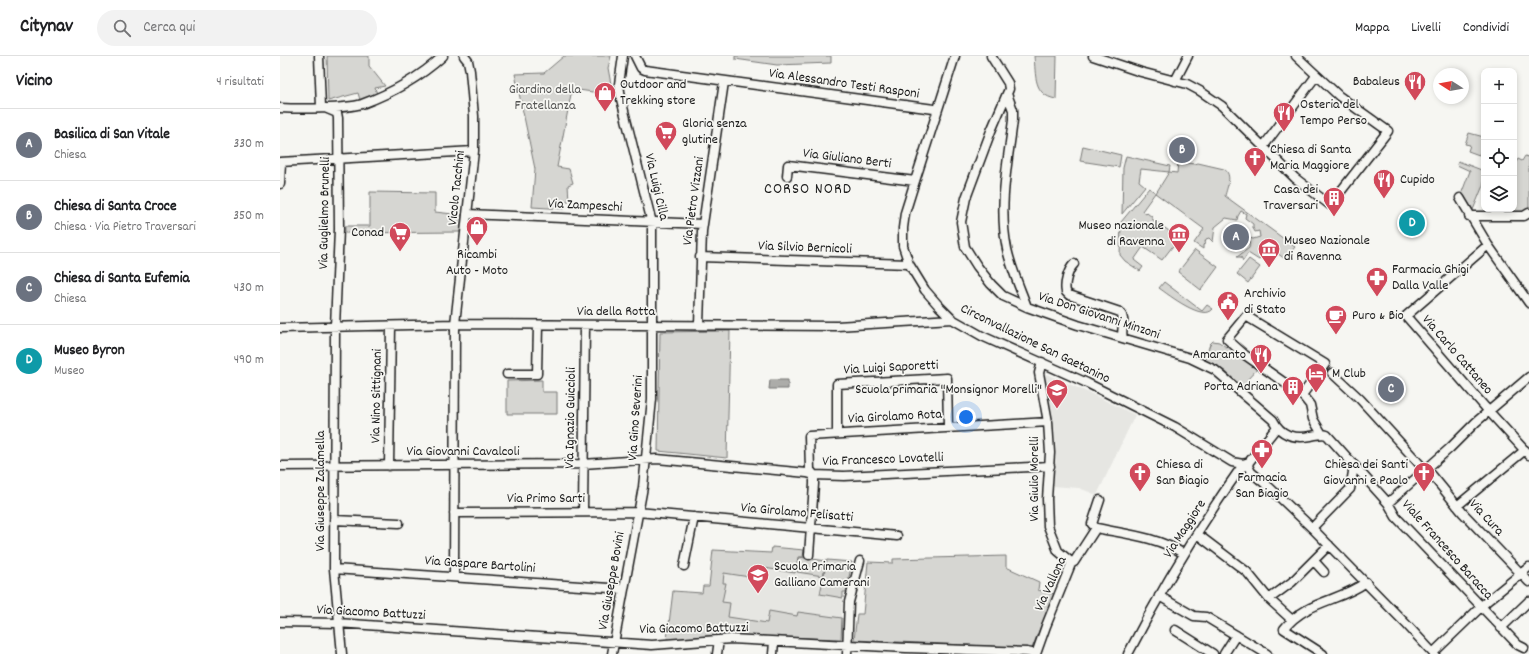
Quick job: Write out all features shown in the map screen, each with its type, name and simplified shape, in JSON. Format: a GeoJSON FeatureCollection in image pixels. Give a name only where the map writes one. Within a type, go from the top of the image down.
{"type":"FeatureCollection","features":[{"type":"Feature","properties":{"kind":"street"},"geometry":{"type":"LineString","coordinates":[[319,56],[323,108]]}},
{"type":"Feature","properties":{"kind":"street"},"geometry":{"type":"LineString","coordinates":[[280,108],[346,107],[361,104],[408,83],[443,56]]}},
{"type":"Feature","properties":{"kind":"street","name":"Vicolo Tacchini"},"geometry":{"type":"LineString","coordinates":[[454,576],[455,324],[474,151],[474,116],[470,71],[468,61],[464,56]]}},
{"type":"Feature","properties":{"kind":"street","name":"Via Luigi Cilla"},"geometry":{"type":"LineString","coordinates":[[623,56],[619,84],[621,99],[652,223],[653,325]]}},
{"type":"Feature","properties":{"kind":"street","name":"Via Alessandro Testi Rasponi"},"geometry":{"type":"LineString","coordinates":[[635,56],[641,68],[645,70],[724,82],[926,108],[937,111]]}},
{"type":"Feature","properties":{"kind":"street","name":"Circonvallazione San Gaetanino"},"geometry":{"type":"LineString","coordinates":[[955,56],[905,213],[903,228],[903,246],[909,264],[925,290],[938,306],[952,319],[982,336],[1042,362],[1175,427],[1232,462]]}},
{"type":"Feature","properties":{"kind":"street","name":"Via Don Giovanni Minzoni"},"geometry":{"type":"LineString","coordinates":[[991,56],[1009,86],[1007,94],[1013,110],[1004,190],[1003,223],[1007,249],[1027,307],[1190,358],[1215,370],[1273,420],[1276,427]]}},
{"type":"Feature","properties":{"kind":"street"},"geometry":{"type":"LineString","coordinates":[[1093,56],[1176,81],[1200,91],[1222,106],[1295,178],[1330,205],[1388,131],[1338,96],[1296,56]]}},
{"type":"Feature","properties":{"kind":"street"},"geometry":{"type":"LineString","coordinates":[[1176,81],[1188,56]]}},
{"type":"Feature","properties":{"kind":"street"},"geometry":{"type":"LineString","coordinates":[[1263,147],[1316,76]]}},
{"type":"Feature","properties":{"kind":"street","name":"Via Pietro Vizzani"},"geometry":{"type":"LineString","coordinates":[[699,325],[702,224],[724,82]]}},
{"type":"Feature","properties":{"kind":"street"},"geometry":{"type":"LineString","coordinates":[[1007,94],[991,131],[969,191],[961,222],[965,246],[977,266],[991,284],[1003,296],[1027,307]]}},
{"type":"Feature","properties":{"kind":"street","name":"Via Guglielmo Brunelli"},"geometry":{"type":"LineString","coordinates":[[323,108],[336,113],[338,118],[338,242],[335,327]]}},
{"type":"Feature","properties":{"kind":"street"},"geometry":{"type":"LineString","coordinates":[[280,184],[280,162],[474,151]]}},
{"type":"Feature","properties":{"kind":"street","name":"Via Giuliano Berti"},"geometry":{"type":"LineString","coordinates":[[787,176],[788,165],[915,181]]}},
{"type":"Feature","properties":{"kind":"street"},"geometry":{"type":"LineString","coordinates":[[1460,198],[1469,216],[1488,245],[1529,303]]}},
{"type":"Feature","properties":{"kind":"street","name":"Via Zampeschi"},"geometry":{"type":"LineString","coordinates":[[467,214],[702,224]]}},
{"type":"Feature","properties":{"kind":"street"},"geometry":{"type":"LineString","coordinates":[[1469,216],[1527,216]]}},
{"type":"Feature","properties":{"kind":"street","name":"Via Carlo Cattaneo"},"geometry":{"type":"LineString","coordinates":[[1488,245],[1406,316],[1527,452]]}},
{"type":"Feature","properties":{"kind":"street","name":"Via Silvio Bernicoli"},"geometry":{"type":"LineString","coordinates":[[700,258],[909,264]]}},
{"type":"Feature","properties":{"kind":"street"},"geometry":{"type":"LineString","coordinates":[[1074,264],[1066,284],[1066,292],[1069,295],[1120,312],[1123,319],[1123,338]]}},
{"type":"Feature","properties":{"kind":"street"},"geometry":{"type":"LineString","coordinates":[[1276,427],[1287,436],[1306,437],[1322,434],[1313,419],[1310,405],[1302,395],[1245,355],[1227,339],[1246,316],[1324,364],[1302,395]]}},
{"type":"Feature","properties":{"kind":"street","name":"Via della Rotta"},"geometry":{"type":"LineString","coordinates":[[280,328],[455,324],[837,326],[952,319]]}},
{"type":"Feature","properties":{"kind":"street"},"geometry":{"type":"LineString","coordinates":[[506,374],[537,374],[538,325]]}},
{"type":"Feature","properties":{"kind":"street","name":"Via Ignazio Guiccioli"},"geometry":{"type":"LineString","coordinates":[[583,512],[585,325]]}},
{"type":"Feature","properties":{"kind":"street","name":"Via Gino Severini"},"geometry":{"type":"LineString","coordinates":[[638,512],[646,459],[652,399],[653,325]]}},
{"type":"Feature","properties":{"kind":"street","name":"Via Nino Sittignani"},"geometry":{"type":"LineString","coordinates":[[389,466],[391,326]]}},
{"type":"Feature","properties":{"kind":"street","name":"Via Giuseppe Zalamella"},"geometry":{"type":"LineString","coordinates":[[335,327],[334,569],[342,654]]}},
{"type":"Feature","properties":{"kind":"street","name":"Via Giulio Morelli"},"geometry":{"type":"LineString","coordinates":[[1042,362],[1039,374],[1048,422],[1050,454],[1047,499],[1048,526],[1058,551],[1072,564]]}},
{"type":"Feature","properties":{"kind":"street","name":"Via Cura"},"geometry":{"type":"LineString","coordinates":[[1332,373],[1360,399],[1426,470],[1457,506],[1529,582]]}},
{"type":"Feature","properties":{"kind":"street"},"geometry":{"type":"LineString","coordinates":[[1388,503],[1489,411],[1529,377]]}},
{"type":"Feature","properties":{"kind":"street","name":"Via Luigi Saporetti"},"geometry":{"type":"LineString","coordinates":[[837,434],[837,384],[947,378],[948,427]]}},
{"type":"Feature","properties":{"kind":"street","name":"Via Girolamo Rota"},"geometry":{"type":"LineString","coordinates":[[814,475],[810,470],[809,436],[1048,422]]}},
{"type":"Feature","properties":{"kind":"street","name":"Via Maggiore"},"geometry":{"type":"LineString","coordinates":[[1128,654],[1159,596],[1197,534],[1234,478],[1249,462],[1276,427]]}},
{"type":"Feature","properties":{"kind":"street","name":"Viale Francesco Baracca"},"geometry":{"type":"LineString","coordinates":[[1322,434],[1327,435],[1351,461],[1388,503],[1396,517],[1481,608],[1518,646],[1524,648]]}},
{"type":"Feature","properties":{"kind":"street"},"geometry":{"type":"LineString","coordinates":[[1457,506],[1527,452]]}},
{"type":"Feature","properties":{"kind":"street","name":"Via Giovanni Cavalcoli"},"geometry":{"type":"LineString","coordinates":[[280,466],[584,464],[646,459]]}},
{"type":"Feature","properties":{"kind":"street","name":"Via Francesco Lovatelli"},"geometry":{"type":"LineString","coordinates":[[646,459],[730,465],[814,475],[844,476],[1050,466]]}},
{"type":"Feature","properties":{"kind":"street"},"geometry":{"type":"LineString","coordinates":[[1312,528],[1350,489],[1353,472],[1351,461]]}},
{"type":"Feature","properties":{"kind":"street"},"geometry":{"type":"LineString","coordinates":[[1234,478],[1235,473],[1232,462],[1243,464],[1249,462],[1248,466],[1250,472]]}},
{"type":"Feature","properties":{"kind":"street"},"geometry":{"type":"LineString","coordinates":[[1234,478],[1241,472],[1250,472],[1269,487],[1366,582],[1433,654],[1486,602],[1529,568]]}},
{"type":"Feature","properties":{"kind":"street"},"geometry":{"type":"LineString","coordinates":[[809,555],[814,475]]}},
{"type":"Feature","properties":{"kind":"street"},"geometry":{"type":"LineString","coordinates":[[1100,500],[1092,524],[1096,528],[1150,539],[1171,546],[1184,554]]}},
{"type":"Feature","properties":{"kind":"street","name":"Via Primo Sarti"},"geometry":{"type":"LineString","coordinates":[[454,513],[638,512]]}},
{"type":"Feature","properties":{"kind":"street","name":"Via Girolamo Felisatti"},"geometry":{"type":"LineString","coordinates":[[638,512],[898,536]]}},
{"type":"Feature","properties":{"kind":"street","name":"Via Giuseppe Bovini"},"geometry":{"type":"LineString","coordinates":[[612,654],[638,512]]}},
{"type":"Feature","properties":{"kind":"street"},"geometry":{"type":"LineString","coordinates":[[684,566],[694,517]]}},
{"type":"Feature","properties":{"kind":"street"},"geometry":{"type":"LineString","coordinates":[[334,520],[399,523]]}},
{"type":"Feature","properties":{"kind":"street","name":"Via Vallona"},"geometry":{"type":"LineString","coordinates":[[1036,654],[1072,564],[1096,528]]}},
{"type":"Feature","properties":{"kind":"street"},"geometry":{"type":"LineString","coordinates":[[1197,534],[1247,572],[1269,599],[1292,620]]}},
{"type":"Feature","properties":{"kind":"street"},"geometry":{"type":"LineString","coordinates":[[1269,599],[1292,582],[1329,545]]}},
{"type":"Feature","properties":{"kind":"street"},"geometry":{"type":"LineString","coordinates":[[847,654],[849,602],[860,561]]}},
{"type":"Feature","properties":{"kind":"street"},"geometry":{"type":"LineString","coordinates":[[1314,561],[1324,572]]}},
{"type":"Feature","properties":{"kind":"street","name":"Via Gaspare Bartolini"},"geometry":{"type":"LineString","coordinates":[[334,569],[454,576],[624,589]]}},
{"type":"Feature","properties":{"kind":"street"},"geometry":{"type":"LineString","coordinates":[[1323,654],[1284,630],[1292,620],[1311,607],[1355,590],[1366,582]]}},
{"type":"Feature","properties":{"kind":"street"},"geometry":{"type":"LineString","coordinates":[[1159,596],[1194,616],[1206,617],[1267,654]]}},
{"type":"Feature","properties":{"kind":"street"},"geometry":{"type":"LineString","coordinates":[[1501,628],[1529,601]]}},
{"type":"Feature","properties":{"kind":"street","name":"Via Giacomo Battuzzi"},"geometry":{"type":"LineString","coordinates":[[280,622],[338,623],[652,645],[719,640],[848,645],[906,651],[1027,652],[1036,654]]}},
{"type":"Feature","properties":{"kind":"street"},"geometry":{"type":"LineString","coordinates":[[1175,630],[1213,654]]}},
{"type":"Feature","properties":{"kind":"street"},"geometry":{"type":"LineString","coordinates":[[1224,654],[1236,635]]}},
{"type":"Feature","properties":{"kind":"street"},"geometry":{"type":"LineString","coordinates":[[717,654],[719,640]]}},
{"type":"Feature","properties":{"kind":"street"},"geometry":{"type":"LineString","coordinates":[[773,654],[774,642]]}},
{"type":"Feature","properties":{"kind":"street"},"geometry":{"type":"LineString","coordinates":[[666,654],[667,645]]}},
{"type":"Feature","properties":{"kind":"shaded area"},"geometry":{"type":"Polygon","coordinates":[[[1046,374],[1135,415],[1097,495],[1079,488],[1053,486],[1056,458],[1055,438],[1045,376],[1046,374]]]}},
{"type":"Feature","properties":{"kind":"shaded area"},"geometry":{"type":"Polygon","coordinates":[[[770,380],[788,380],[788,389],[769,389],[770,380]]]}},
{"type":"Feature","properties":{"kind":"shaded area","name":"Scuola Primaria Galliano Camerani"},"geometry":{"type":"Polygon","coordinates":[[[772,547],[804,550],[803,557],[852,562],[846,592],[843,592],[841,639],[719,635],[667,640],[673,591],[702,593],[703,586],[709,586],[713,550],[771,553],[772,547]]]}},
{"type":"Feature","properties":{"kind":"green space"},"geometry":{"type":"Polygon","coordinates":[[[327,56],[369,56],[369,66],[385,86],[375,88],[377,94],[360,100],[358,93],[328,101],[327,56]]]}},
{"type":"Feature","properties":{"kind":"green space","name":"Giardino della Fratellanza"},"geometry":{"type":"Polygon","coordinates":[[[564,56],[611,56],[608,68],[613,95],[572,89],[557,167],[569,169],[573,183],[568,185],[569,201],[564,201],[565,209],[532,207],[535,169],[515,74],[544,73],[564,56]]]}},
{"type":"Feature","properties":{"kind":"green space"},"geometry":{"type":"Polygon","coordinates":[[[735,56],[831,56],[831,63],[777,65],[735,59],[735,56]]]}},
{"type":"Feature","properties":{"kind":"green space"},"geometry":{"type":"Polygon","coordinates":[[[1034,56],[1057,56],[1056,99],[1049,97],[1039,89],[1034,56]]]}},
{"type":"Feature","properties":{"kind":"green space"},"geometry":{"type":"Polygon","coordinates":[[[1469,133],[1481,136],[1481,151],[1479,155],[1468,151],[1470,145],[1465,144],[1469,133]]]}},
{"type":"Feature","properties":{"kind":"green space"},"geometry":{"type":"Polygon","coordinates":[[[1083,146],[1121,155],[1119,167],[1080,161],[1083,146]]]}},
{"type":"Feature","properties":{"kind":"green space"},"geometry":{"type":"Polygon","coordinates":[[[1126,156],[1170,166],[1169,172],[1141,169],[1139,181],[1145,186],[1122,214],[1123,168],[1126,156]]]}},
{"type":"Feature","properties":{"kind":"green space"},"geometry":{"type":"Polygon","coordinates":[[[1525,156],[1529,156],[1529,210],[1517,212],[1517,161],[1518,159],[1522,161],[1525,156]]]}},
{"type":"Feature","properties":{"kind":"green space"},"geometry":{"type":"Polygon","coordinates":[[[1458,161],[1481,170],[1481,190],[1473,210],[1462,192],[1470,171],[1457,165],[1458,161]]]}},
{"type":"Feature","properties":{"kind":"green space"},"geometry":{"type":"Polygon","coordinates":[[[1178,162],[1198,163],[1224,169],[1229,178],[1225,196],[1295,247],[1285,259],[1273,250],[1268,256],[1264,253],[1259,260],[1248,253],[1243,261],[1241,257],[1237,257],[1249,248],[1250,238],[1253,239],[1260,237],[1259,231],[1255,232],[1253,224],[1245,218],[1246,214],[1241,211],[1237,220],[1226,218],[1215,227],[1213,242],[1209,238],[1206,239],[1206,244],[1203,245],[1203,249],[1194,243],[1204,229],[1155,193],[1142,211],[1146,214],[1147,213],[1152,217],[1152,219],[1179,238],[1162,260],[1143,247],[1134,260],[1143,267],[1140,271],[1125,261],[1120,255],[1121,222],[1149,188],[1156,193],[1169,172],[1177,173],[1178,162]]]}},
{"type":"Feature","properties":{"kind":"green space"},"geometry":{"type":"Polygon","coordinates":[[[370,192],[435,193],[435,212],[462,215],[460,232],[345,233],[345,226],[370,226],[370,192]]]}},
{"type":"Feature","properties":{"kind":"green space"},"geometry":{"type":"Polygon","coordinates":[[[1195,250],[1218,267],[1201,290],[1178,272],[1195,250]]]}},
{"type":"Feature","properties":{"kind":"green space"},"geometry":{"type":"Polygon","coordinates":[[[1249,259],[1260,267],[1248,283],[1237,274],[1249,259]]]}},
{"type":"Feature","properties":{"kind":"green space"},"geometry":{"type":"Polygon","coordinates":[[[1164,282],[1202,311],[1207,305],[1213,309],[1208,312],[1202,312],[1186,306],[1159,288],[1164,282]]]}},
{"type":"Feature","properties":{"kind":"green space"},"geometry":{"type":"Polygon","coordinates":[[[730,331],[727,458],[658,451],[660,332],[730,331]]]}},
{"type":"Feature","properties":{"kind":"green space"},"geometry":{"type":"Polygon","coordinates":[[[1213,341],[1219,342],[1226,347],[1228,346],[1257,369],[1247,380],[1250,383],[1244,389],[1225,371],[1204,361],[1210,344],[1213,341]]]}},
{"type":"Feature","properties":{"kind":"green space"},"geometry":{"type":"Polygon","coordinates":[[[542,380],[542,392],[557,392],[557,414],[507,414],[507,381],[542,380]]]}},
{"type":"Feature","properties":{"kind":"green space"},"geometry":{"type":"Polygon","coordinates":[[[772,547],[804,550],[803,557],[798,557],[795,573],[758,567],[756,578],[724,573],[723,583],[726,583],[722,602],[730,603],[728,617],[767,623],[769,611],[797,616],[798,612],[842,618],[841,639],[719,635],[667,640],[673,591],[702,593],[703,586],[709,586],[713,550],[771,553],[772,547]]]}},
{"type":"Feature","properties":{"kind":"green space"},"geometry":{"type":"Polygon","coordinates":[[[1006,556],[1006,567],[1039,582],[1038,590],[1054,594],[1032,648],[854,640],[857,614],[863,614],[868,562],[893,563],[893,559],[1006,556]]]}},
{"type":"Feature","properties":{"kind":"green space"},"geometry":{"type":"Polygon","coordinates":[[[799,557],[826,561],[823,576],[797,572],[799,557]]]}},
{"type":"Feature","properties":{"kind":"green space"},"geometry":{"type":"Polygon","coordinates":[[[827,560],[852,562],[846,592],[843,592],[843,598],[820,594],[827,560]]]}},
{"type":"Feature","properties":{"kind":"place","name":"Babaleus"},"geometry":{"type":"Point","coordinates":[1415,102]}},
{"type":"Feature","properties":{"kind":"place","name":"Outdoor and Trekking store"},"geometry":{"type":"Point","coordinates":[605,112]}},
{"type":"Feature","properties":{"kind":"place","name":"Osteria del Tempo Perso"},"geometry":{"type":"Point","coordinates":[1284,132]}},
{"type":"Feature","properties":{"kind":"place","name":"Chiesa di Santa Croce"},"geometry":{"type":"Point","coordinates":[1182,150]}},
{"type":"Feature","properties":{"kind":"place","name":"Gloria senza glutine"},"geometry":{"type":"Point","coordinates":[666,152]}},
{"type":"Feature","properties":{"kind":"place","name":"Chiesa di Santa Maria Maggiore"},"geometry":{"type":"Point","coordinates":[1255,178]}},
{"type":"Feature","properties":{"kind":"place","name":"Cupido"},"geometry":{"type":"Point","coordinates":[1384,200]}},
{"type":"Feature","properties":{"kind":"place","name":"Casa dei Traversari"},"geometry":{"type":"Point","coordinates":[1334,218]}},
{"type":"Feature","properties":{"kind":"place","name":"Museo Byron"},"geometry":{"type":"Point","coordinates":[1412,223]}},
{"type":"Feature","properties":{"kind":"place","name":"Basilica di San Vitale"},"geometry":{"type":"Point","coordinates":[1236,237]}},
{"type":"Feature","properties":{"kind":"place","name":"Ricambi Auto - Moto"},"geometry":{"type":"Point","coordinates":[477,246]}},
{"type":"Feature","properties":{"kind":"place","name":"Conad"},"geometry":{"type":"Point","coordinates":[400,252]}},
{"type":"Feature","properties":{"kind":"place","name":"Museo nazionale di Ravenna"},"geometry":{"type":"Point","coordinates":[1179,254]}},
{"type":"Feature","properties":{"kind":"place","name":"Museo Nazionale di Ravenna"},"geometry":{"type":"Point","coordinates":[1269,268]}},
{"type":"Feature","properties":{"kind":"place","name":"Farmacia Ghigi Dalla Valle"},"geometry":{"type":"Point","coordinates":[1377,298]}},
{"type":"Feature","properties":{"kind":"place","name":"Archivio di Stato"},"geometry":{"type":"Point","coordinates":[1228,322]}},
{"type":"Feature","properties":{"kind":"place","name":"Puro & Bio"},"geometry":{"type":"Point","coordinates":[1336,336]}},
{"type":"Feature","properties":{"kind":"place","name":"Amaranto"},"geometry":{"type":"Point","coordinates":[1261,374]}},
{"type":"Feature","properties":{"kind":"place","name":"Chiesa di Santa Eufemia"},"geometry":{"type":"Point","coordinates":[1391,389]}},
{"type":"Feature","properties":{"kind":"place","name":"M Club"},"geometry":{"type":"Point","coordinates":[1316,394]}},
{"type":"Feature","properties":{"kind":"place","name":"Porta Adriana"},"geometry":{"type":"Point","coordinates":[1293,406]}},
{"type":"Feature","properties":{"kind":"place","name":"Scuola primaria \"Monsignor Morelli\""},"geometry":{"type":"Point","coordinates":[1057,410]}},
{"type":"Feature","properties":{"kind":"place","name":"Farmacia San Biagio"},"geometry":{"type":"Point","coordinates":[1262,470]}},
{"type":"Feature","properties":{"kind":"place","name":"Chiesa di San Biagio"},"geometry":{"type":"Point","coordinates":[1140,492]}},
{"type":"Feature","properties":{"kind":"place","name":"Chiesa dei Santi Giovanni e Paolo"},"geometry":{"type":"Point","coordinates":[1424,492]}},
{"type":"Feature","properties":{"kind":"place","name":"Scuola Primaria Galliano Camerani"},"geometry":{"type":"Point","coordinates":[758,594]}},
{"type":"Feature","properties":{"kind":"district","name":"CORSO NORD"},"geometry":{"type":"Point","coordinates":[808,189]}}]}
